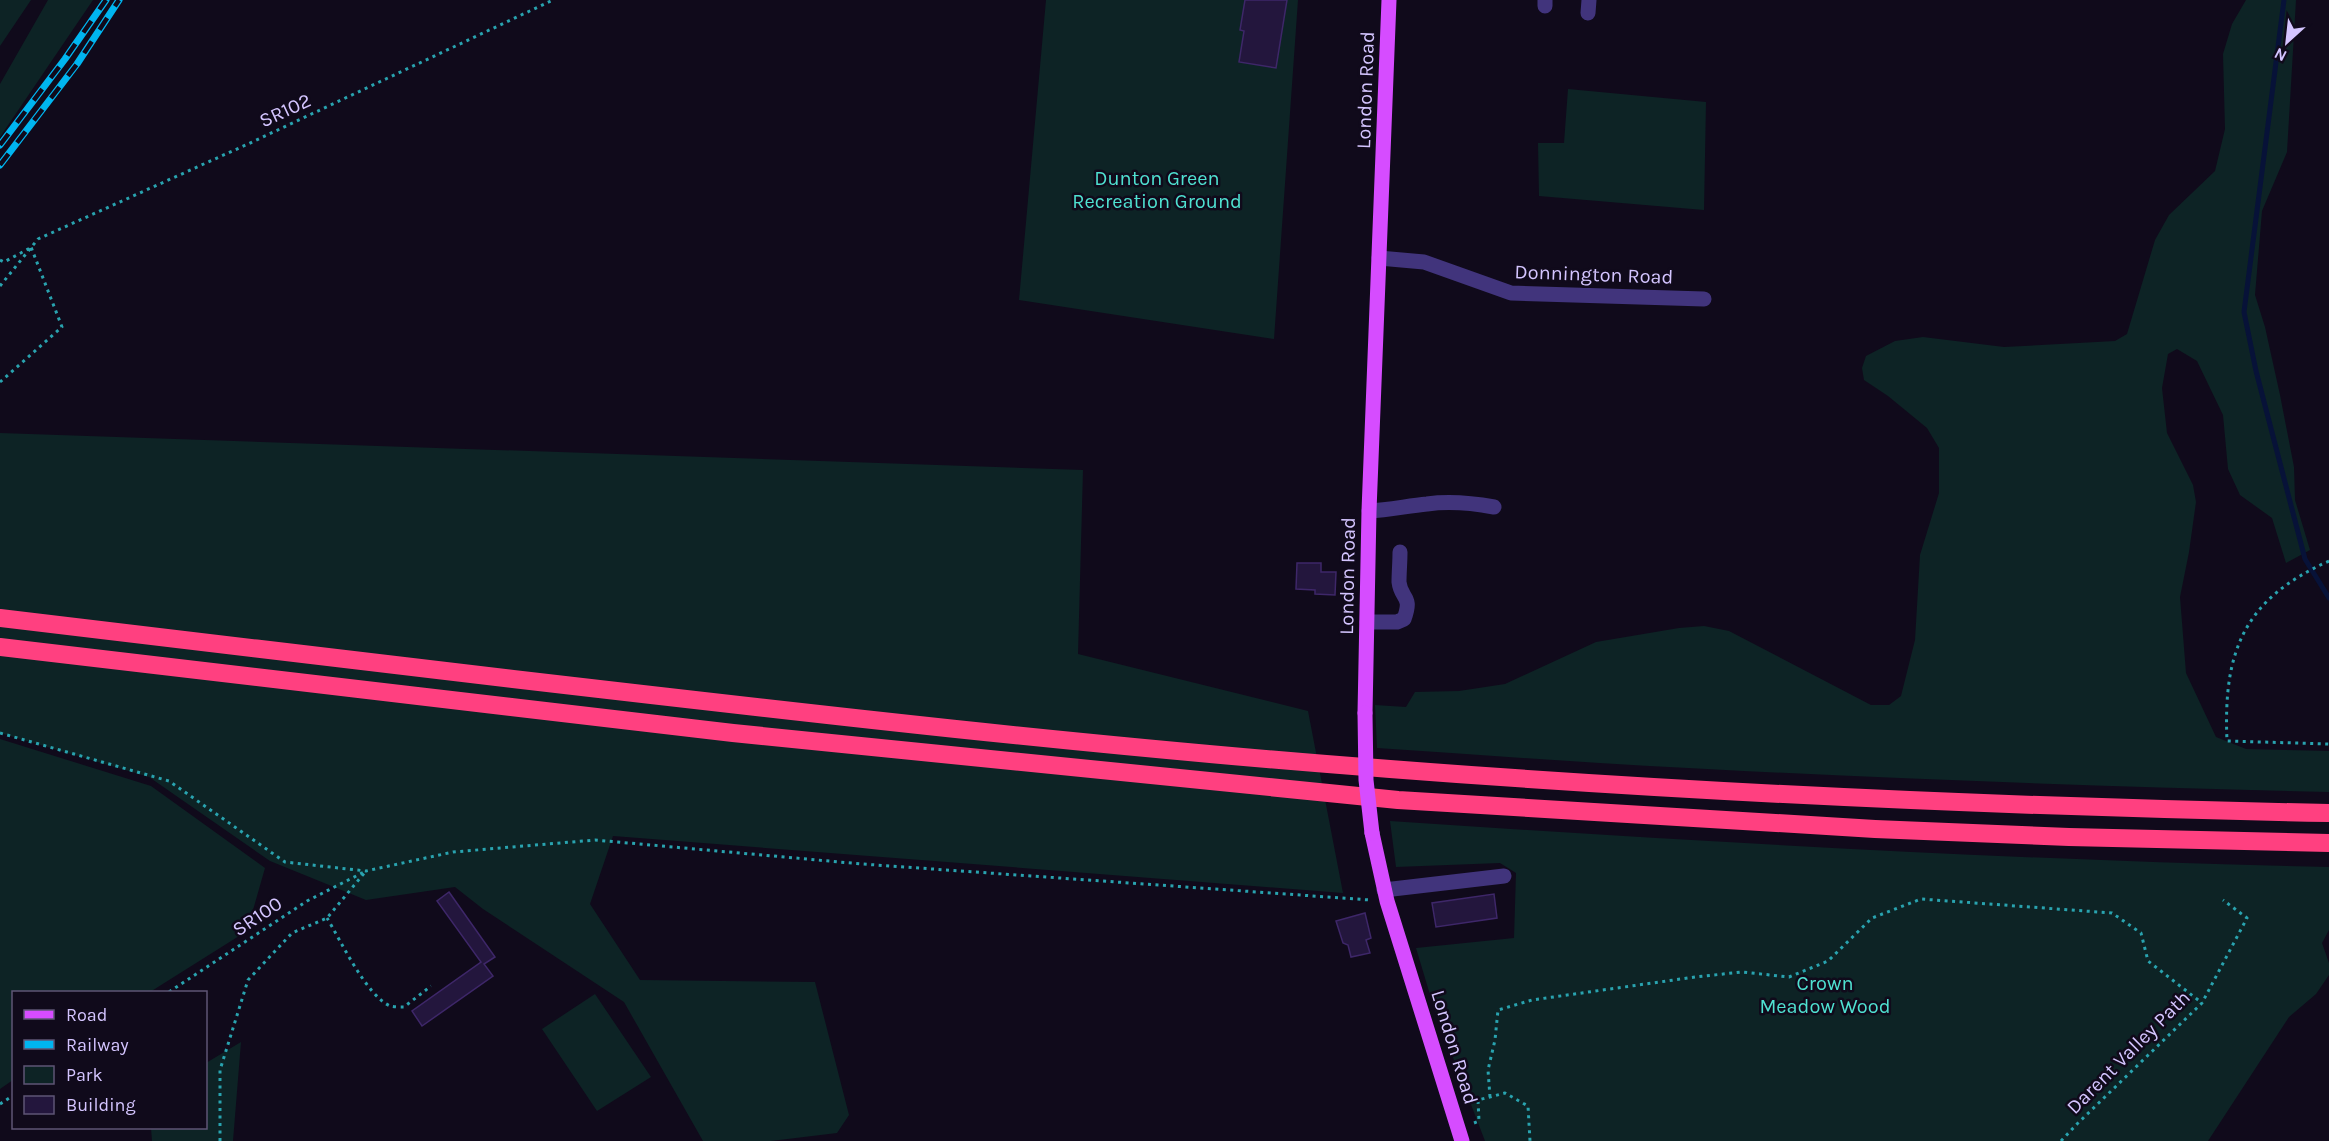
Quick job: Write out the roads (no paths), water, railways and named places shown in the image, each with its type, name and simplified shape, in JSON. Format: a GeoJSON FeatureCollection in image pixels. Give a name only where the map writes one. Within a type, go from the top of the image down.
{"type":"FeatureCollection","features":[{"type":"Feature","properties":{"kind":"highway"},"geometry":{"type":"LineString","coordinates":[[0,618],[894,723],[1140,748],[1391,769],[1690,789],[2198,811],[2329,813]]}},
{"type":"Feature","properties":{"kind":"highway"},"geometry":{"type":"LineString","coordinates":[[0,647],[733,733],[1398,800],[1875,829],[2329,843]]}},
{"type":"Feature","properties":{"kind":"main road","name":"London Road"},"geometry":{"type":"LineString","coordinates":[[1389,0],[1370,512],[1365,713],[1366,780],[1372,833],[1385,895],[1460,1135]]}},
{"type":"Feature","properties":{"kind":"street","name":"Donnington Road"},"geometry":{"type":"LineString","coordinates":[[1379,258],[1424,262],[1511,293],[1704,299]]}},
{"type":"Feature","properties":{"kind":"street"},"geometry":{"type":"LineString","coordinates":[[1370,512],[1427,504],[1468,503],[1494,507]]}},
{"type":"Feature","properties":{"kind":"street"},"geometry":{"type":"LineString","coordinates":[[1367,622],[1397,622],[1404,619],[1408,608],[1408,598],[1399,586],[1400,552]]}},
{"type":"Feature","properties":{"kind":"street"},"geometry":{"type":"LineString","coordinates":[[1385,895],[1504,876]]}},
{"type":"Feature","properties":{"kind":"waterway"},"geometry":{"type":"LineString","coordinates":[[2284,0],[2244,312],[2256,371],[2305,559],[2329,598]]}},
{"type":"Feature","properties":{"kind":"railway"},"geometry":{"type":"LineString","coordinates":[[0,145],[106,0]]}},
{"type":"Feature","properties":{"kind":"railway"},"geometry":{"type":"LineString","coordinates":[[0,165],[77,64],[119,0]]}},
{"type":"Feature","properties":{"kind":"park label","name":"Dunton Green Recreation Ground"},"geometry":{"type":"Point","coordinates":[1157,190]}},
{"type":"Feature","properties":{"kind":"park label","name":"Crown Meadow Wood"},"geometry":{"type":"Point","coordinates":[1825,994]}}]}
